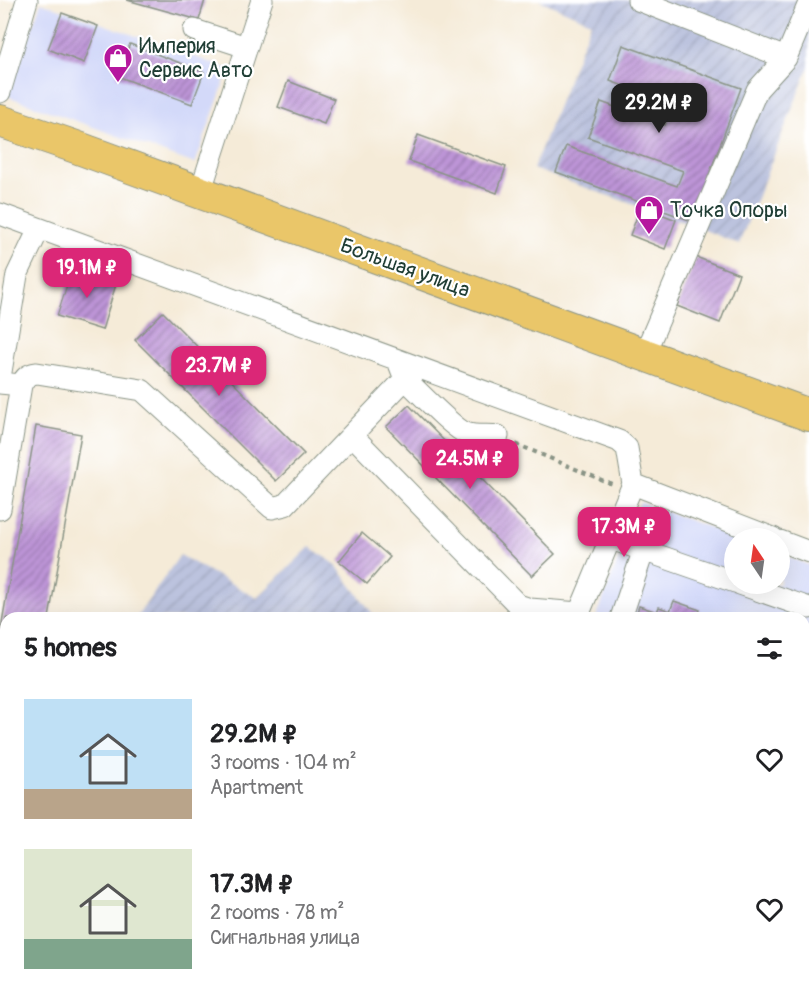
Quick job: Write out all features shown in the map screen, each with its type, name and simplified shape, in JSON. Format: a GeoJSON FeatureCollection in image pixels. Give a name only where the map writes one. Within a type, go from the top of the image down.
{"type":"FeatureCollection","features":[{"type":"Feature","properties":{"kind":"highway","name":"Большая улица"},"geometry":{"type":"LineString","coordinates":[[0,121],[809,415]]}},
{"type":"Feature","properties":{"kind":"street"},"geometry":{"type":"LineString","coordinates":[[0,92],[27,0]]}},
{"type":"Feature","properties":{"kind":"street"},"geometry":{"type":"LineString","coordinates":[[200,193],[261,0]]}},
{"type":"Feature","properties":{"kind":"street"},"geometry":{"type":"LineString","coordinates":[[638,0],[786,58]]}},
{"type":"Feature","properties":{"kind":"street"},"geometry":{"type":"LineString","coordinates":[[644,355],[756,90],[786,58],[809,3]]}},
{"type":"Feature","properties":{"kind":"street"},"geometry":{"type":"LineString","coordinates":[[194,30],[246,47]]}},
{"type":"Feature","properties":{"kind":"street"},"geometry":{"type":"LineString","coordinates":[[0,213],[401,370],[620,441],[627,448],[632,488],[580,612]]}},
{"type":"Feature","properties":{"kind":"street"},"geometry":{"type":"LineString","coordinates":[[0,378],[9,274],[39,229]]}},
{"type":"Feature","properties":{"kind":"street"},"geometry":{"type":"LineString","coordinates":[[0,508],[21,385],[24,377],[30,374],[37,373],[142,390],[272,508],[285,505],[352,435],[401,370]]}},
{"type":"Feature","properties":{"kind":"street"},"geometry":{"type":"LineString","coordinates":[[401,370],[462,432],[477,436],[490,434],[498,436]]}},
{"type":"Feature","properties":{"kind":"street"},"geometry":{"type":"LineString","coordinates":[[0,383],[21,385]]}},
{"type":"Feature","properties":{"kind":"street"},"geometry":{"type":"LineString","coordinates":[[352,435],[518,604],[530,609],[551,612]]}},
{"type":"Feature","properties":{"kind":"street"},"geometry":{"type":"LineString","coordinates":[[632,488],[745,528]]}},
{"type":"Feature","properties":{"kind":"street"},"geometry":{"type":"LineString","coordinates":[[611,539],[724,578]]}},
{"type":"Feature","properties":{"kind":"street"},"geometry":{"type":"LineString","coordinates":[[790,545],[809,552]]}},
{"type":"Feature","properties":{"kind":"street"},"geometry":{"type":"LineString","coordinates":[[623,612],[644,549]]}},
{"type":"Feature","properties":{"kind":"street"},"geometry":{"type":"LineString","coordinates":[[769,594],[809,608]]}},
{"type":"Feature","properties":{"kind":"path"},"geometry":{"type":"LineString","coordinates":[[498,436],[632,488]]}},
{"type":"Feature","properties":{"kind":"shaded area"},"geometry":{"type":"Polygon","coordinates":[[[539,0],[809,0],[809,66],[739,244],[533,169],[591,22],[539,0]]]}},
{"type":"Feature","properties":{"kind":"shaded area"},"geometry":{"type":"Polygon","coordinates":[[[41,2],[229,69],[195,164],[7,96],[41,2]]]}},
{"type":"Feature","properties":{"kind":"shaded area"},"geometry":{"type":"Polygon","coordinates":[[[640,502],[724,533],[724,594],[790,594],[790,558],[809,565],[809,612],[598,612],[640,502]]]}},
{"type":"Feature","properties":{"kind":"shaded area"},"geometry":{"type":"Polygon","coordinates":[[[310,547],[335,564],[371,612],[140,612],[180,555],[257,598],[310,547]]]}},
{"type":"Feature","properties":{"kind":"building"},"geometry":{"type":"Polygon","coordinates":[[[127,0],[205,0],[199,20],[127,0]]]}},
{"type":"Feature","properties":{"kind":"building"},"geometry":{"type":"Polygon","coordinates":[[[62,13],[98,26],[84,63],[48,49],[62,13]]]}},
{"type":"Feature","properties":{"kind":"building"},"geometry":{"type":"Polygon","coordinates":[[[130,44],[204,72],[192,104],[117,76],[130,44]]]}},
{"type":"Feature","properties":{"kind":"building"},"geometry":{"type":"Polygon","coordinates":[[[623,45],[741,88],[692,221],[556,172],[566,146],[677,186],[683,171],[588,137],[601,102],[665,125],[673,104],[610,81],[623,45]]]}},
{"type":"Feature","properties":{"kind":"building"},"geometry":{"type":"Polygon","coordinates":[[[288,81],[334,99],[324,124],[278,107],[288,81]]]}},
{"type":"Feature","properties":{"kind":"building"},"geometry":{"type":"Polygon","coordinates":[[[418,135],[506,167],[497,193],[409,161],[418,135]]]}},
{"type":"Feature","properties":{"kind":"building"},"geometry":{"type":"Polygon","coordinates":[[[641,206],[676,220],[665,249],[630,235],[641,206]]]}},
{"type":"Feature","properties":{"kind":"building"},"geometry":{"type":"Polygon","coordinates":[[[696,257],[739,274],[720,323],[677,306],[696,257]]]}},
{"type":"Feature","properties":{"kind":"building"},"geometry":{"type":"Polygon","coordinates":[[[73,267],[117,281],[102,330],[57,316],[73,267]]]}},
{"type":"Feature","properties":{"kind":"building"},"geometry":{"type":"Polygon","coordinates":[[[163,312],[304,454],[276,481],[135,340],[163,312]]]}},
{"type":"Feature","properties":{"kind":"building"},"geometry":{"type":"Polygon","coordinates":[[[409,405],[555,554],[532,576],[386,427],[409,405]]]}},
{"type":"Feature","properties":{"kind":"building"},"geometry":{"type":"Polygon","coordinates":[[[36,426],[81,434],[50,612],[4,612],[36,426]]]}},
{"type":"Feature","properties":{"kind":"building"},"geometry":{"type":"Polygon","coordinates":[[[362,533],[390,557],[367,584],[339,561],[362,533]]]}},
{"type":"Feature","properties":{"kind":"building"},"geometry":{"type":"Polygon","coordinates":[[[674,601],[700,610],[699,612],[657,612],[659,607],[670,611],[674,601]]]}},
{"type":"Feature","properties":{"kind":"building"},"geometry":{"type":"Polygon","coordinates":[[[639,606],[657,612],[637,612],[639,606]]]}},
{"type":"Feature","properties":{"kind":"place","name":"Империя Сервис Авто"},"geometry":{"type":"Point","coordinates":[118,84]}},
{"type":"Feature","properties":{"kind":"place","name":"Точка Опоры"},"geometry":{"type":"Point","coordinates":[649,236]}}]}
